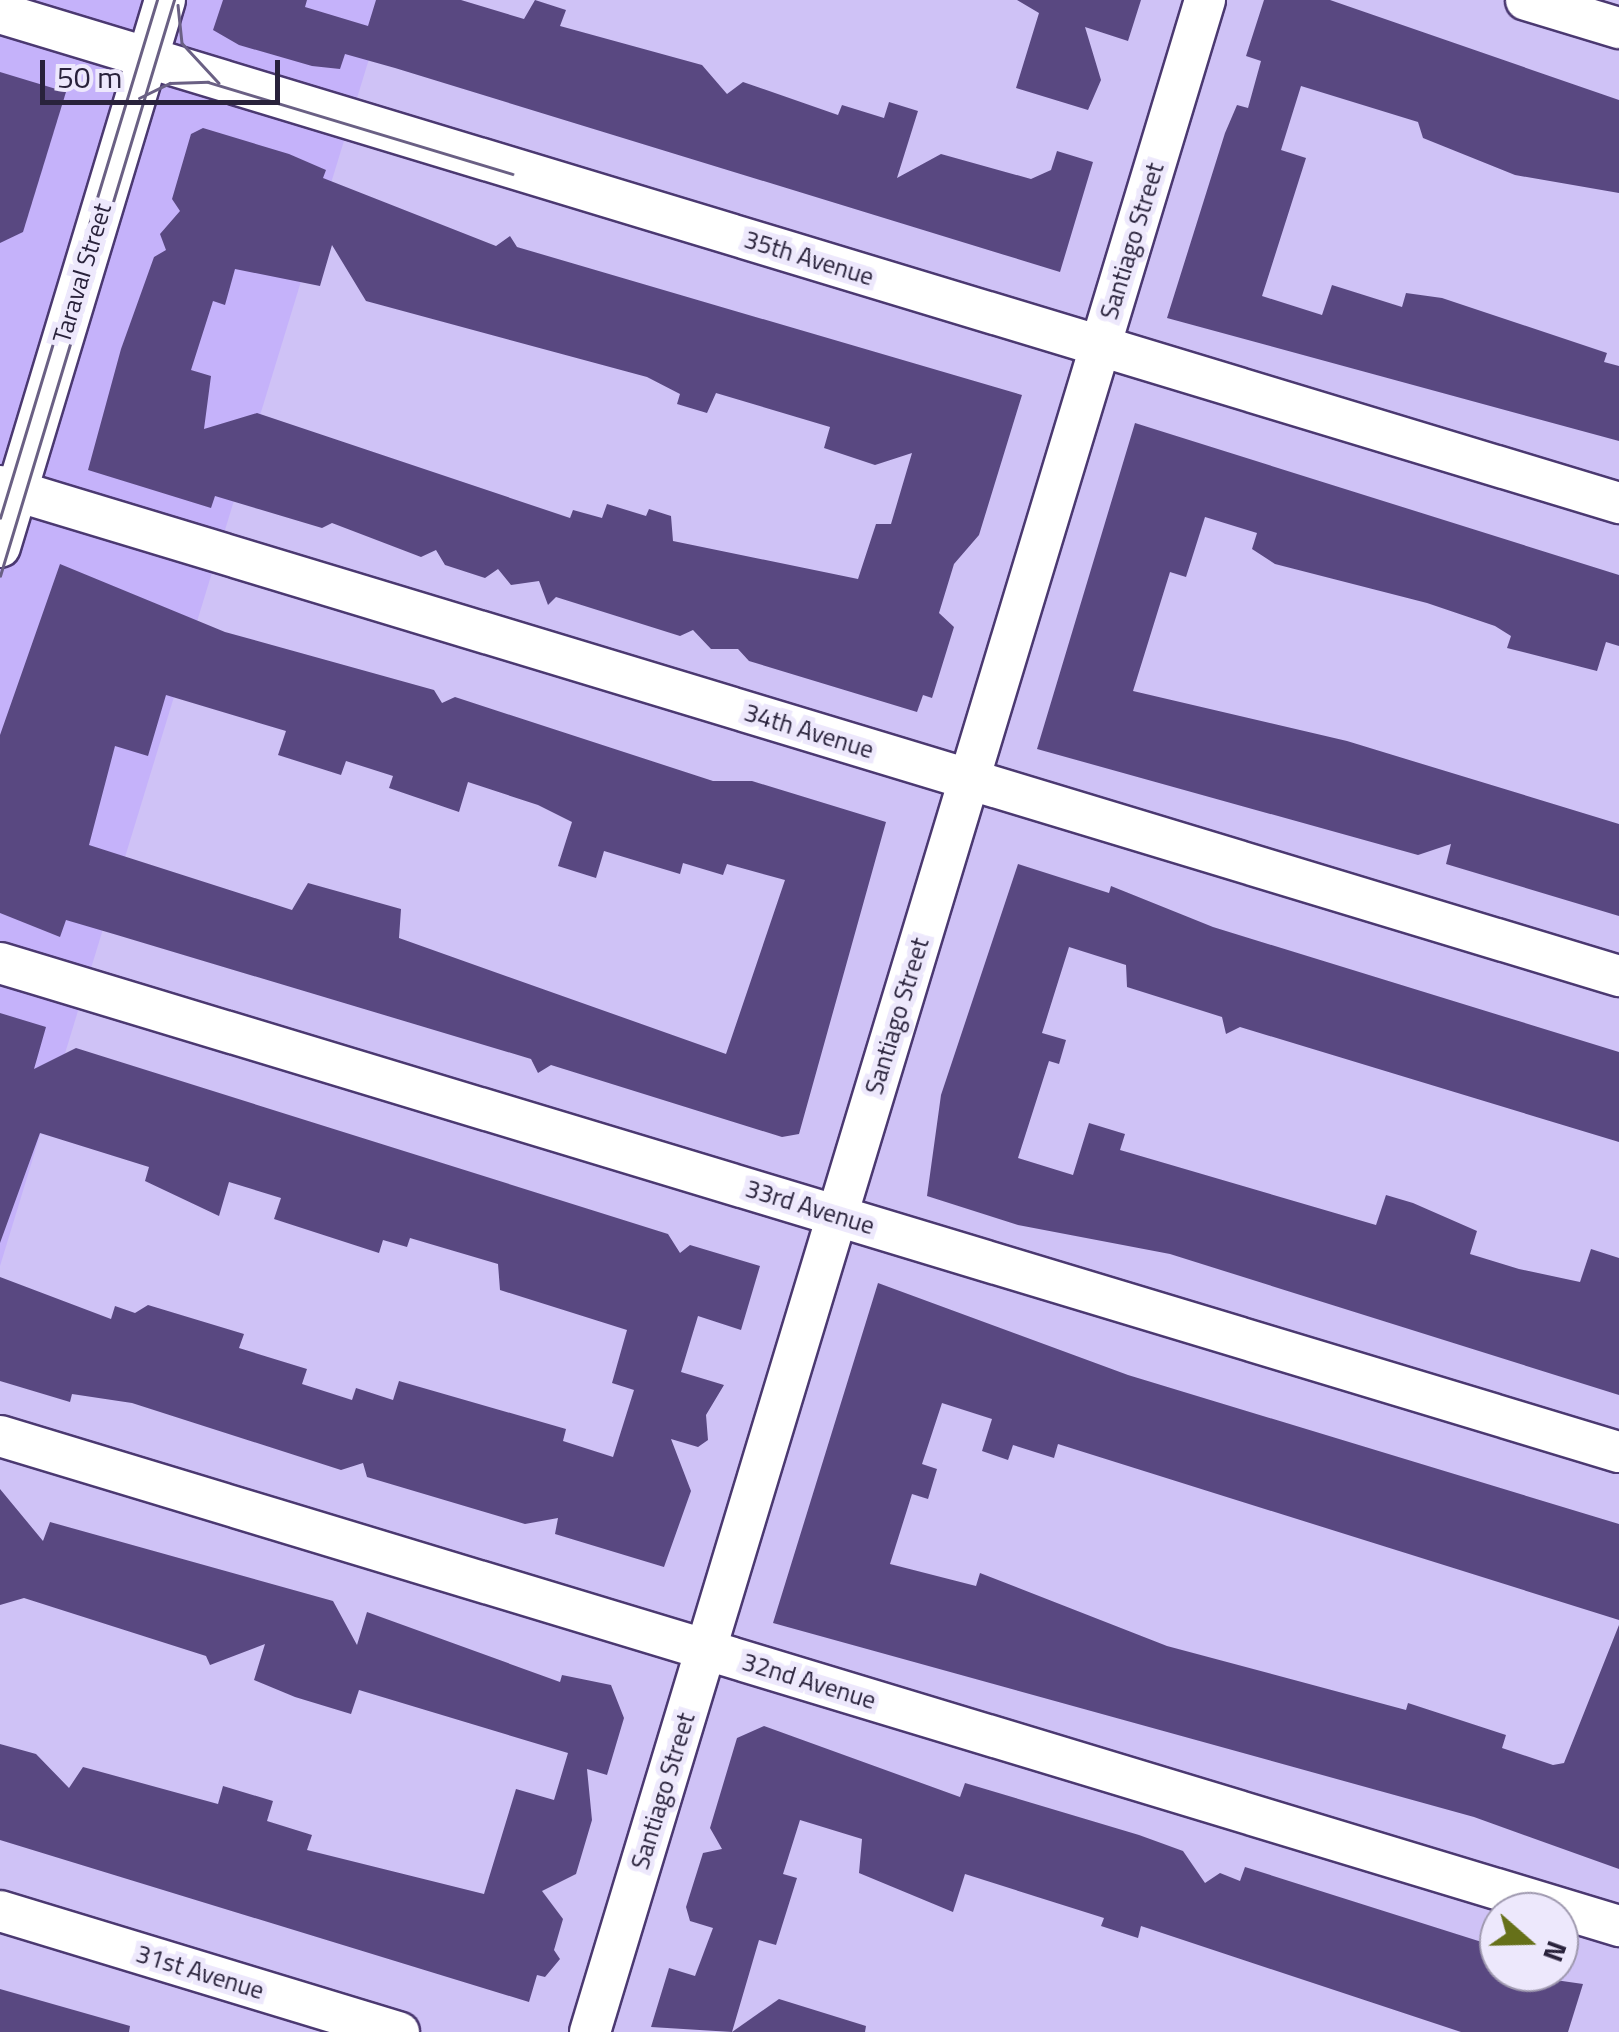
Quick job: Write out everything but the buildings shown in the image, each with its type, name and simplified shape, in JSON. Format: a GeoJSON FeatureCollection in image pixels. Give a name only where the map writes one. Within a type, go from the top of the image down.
{"type":"FeatureCollection","features":[{"type":"Feature","properties":{"kind":"street","name":"Taraval Street"},"geometry":{"type":"LineString","coordinates":[[0,547],[8,488],[165,0]]}},
{"type":"Feature","properties":{"kind":"street","name":"Santiago Street"},"geometry":{"type":"LineString","coordinates":[[590,2032],[1204,0]]}},
{"type":"Feature","properties":{"kind":"street"},"geometry":{"type":"LineString","coordinates":[[1526,0],[1619,28]]}},
{"type":"Feature","properties":{"kind":"street","name":"35th Avenue"},"geometry":{"type":"LineString","coordinates":[[0,13],[1619,502]]}},
{"type":"Feature","properties":{"kind":"street","name":"34th Avenue"},"geometry":{"type":"LineString","coordinates":[[8,488],[1619,976]]}},
{"type":"Feature","properties":{"kind":"street","name":"33rd Avenue"},"geometry":{"type":"LineString","coordinates":[[0,963],[1619,1452]]}},
{"type":"Feature","properties":{"kind":"street","name":"32nd Avenue"},"geometry":{"type":"LineString","coordinates":[[0,1436],[1619,1926]]}},
{"type":"Feature","properties":{"kind":"street","name":"31st Avenue"},"geometry":{"type":"LineString","coordinates":[[0,1912],[399,2032]]}},
{"type":"Feature","properties":{"kind":"shaded area"},"geometry":{"type":"Polygon","coordinates":[[[0,0],[387,0],[0,1266],[0,0]]]}},
{"type":"Feature","properties":{"kind":"tram line"},"geometry":{"type":"LineString","coordinates":[[0,518],[157,0]]}},
{"type":"Feature","properties":{"kind":"tram line"},"geometry":{"type":"LineString","coordinates":[[0,576],[174,0]]}},
{"type":"Feature","properties":{"kind":"tram line"},"geometry":{"type":"LineString","coordinates":[[178,5],[182,43],[219,83]]}},
{"type":"Feature","properties":{"kind":"tram line"},"geometry":{"type":"LineString","coordinates":[[139,98],[170,83],[208,82],[512,174]]}}]}
